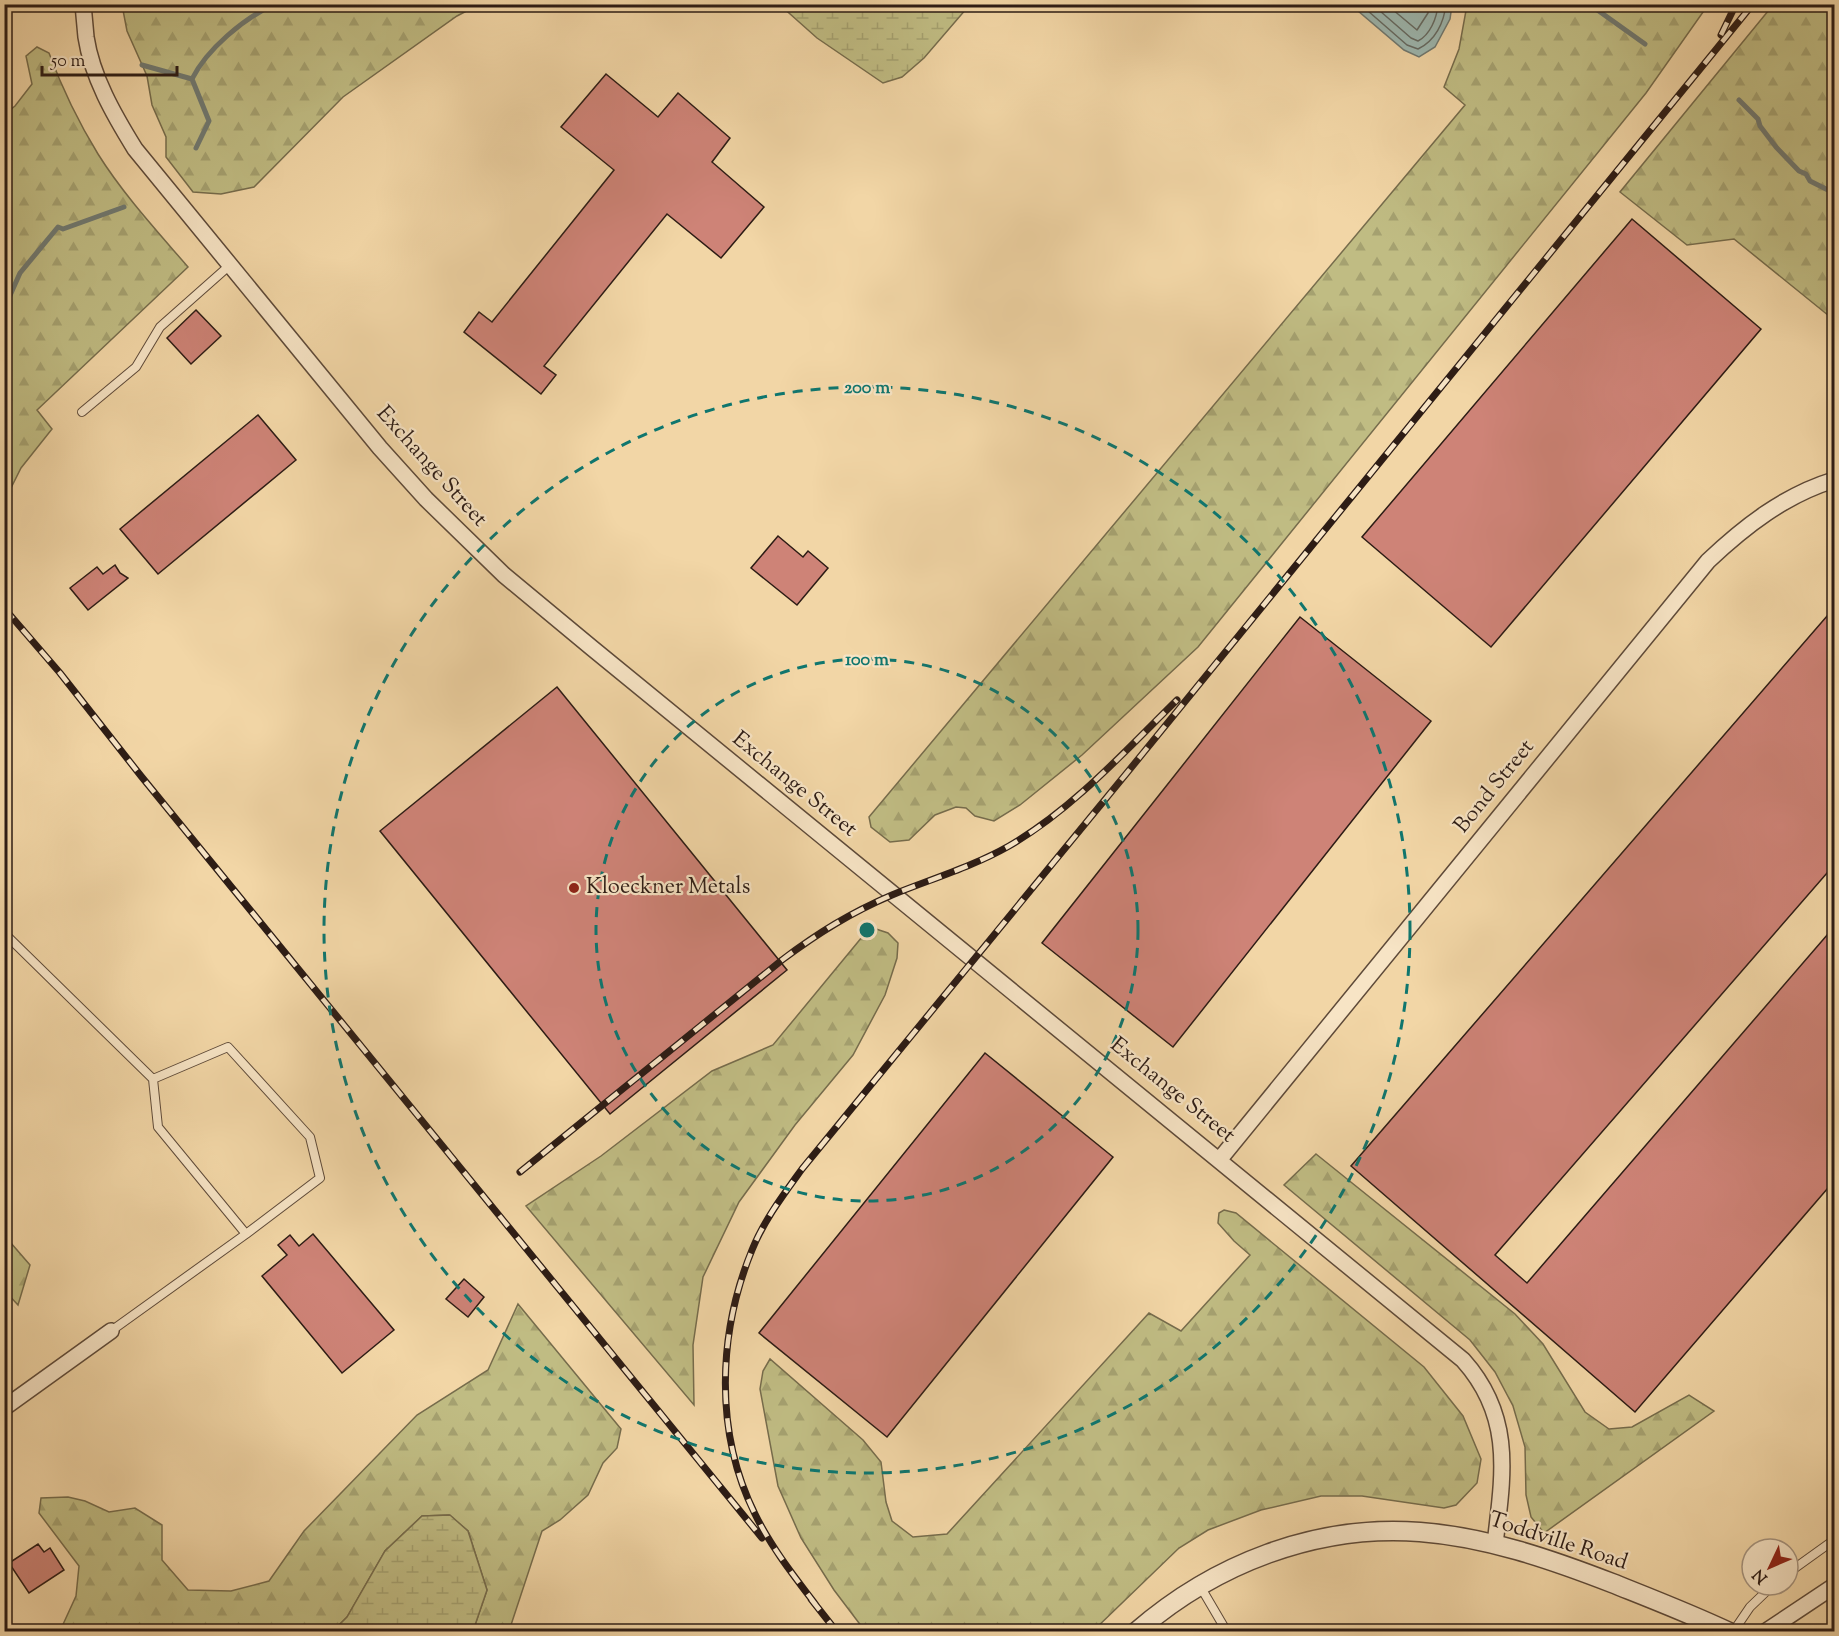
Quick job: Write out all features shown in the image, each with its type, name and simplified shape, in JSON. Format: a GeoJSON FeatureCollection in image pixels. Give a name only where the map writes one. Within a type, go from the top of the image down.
{"type":"FeatureCollection","features":[{"type":"Feature","properties":{"kind":"street","name":"Exchange Street"},"geometry":{"type":"LineString","coordinates":[[83,4],[86,39],[98,78],[114,114],[135,149],[380,448],[450,524],[504,576],[1220,1159],[1455,1353],[1472,1370],[1492,1404],[1502,1447],[1503,1476],[1495,1544]]}},
{"type":"Feature","properties":{"kind":"street","name":"Bond Street"},"geometry":{"type":"LineString","coordinates":[[1220,1159],[1708,561],[1760,516],[1803,492],[1834,480]]}},
{"type":"Feature","properties":{"kind":"street"},"geometry":{"type":"LineString","coordinates":[[4,1408],[111,1331]]}},
{"type":"Feature","properties":{"kind":"street","name":"Toddville Road"},"geometry":{"type":"LineString","coordinates":[[1136,1632],[1168,1606],[1200,1586],[1252,1559],[1298,1543],[1334,1535],[1400,1531],[1422,1532],[1495,1544],[1578,1570],[1684,1611],[1731,1632]]}},
{"type":"Feature","properties":{"kind":"street"},"geometry":{"type":"LineString","coordinates":[[1765,1632],[1834,1586]]}},
{"type":"Feature","properties":{"kind":"lane"},"geometry":{"type":"LineString","coordinates":[[82,412],[136,367],[160,327],[230,265]]}},
{"type":"Feature","properties":{"kind":"lane"},"geometry":{"type":"LineString","coordinates":[[4,933],[153,1079],[158,1127],[246,1234]]}},
{"type":"Feature","properties":{"kind":"lane"},"geometry":{"type":"LineString","coordinates":[[111,1331],[320,1178],[310,1137],[228,1047],[153,1079]]}},
{"type":"Feature","properties":{"kind":"lane"},"geometry":{"type":"LineString","coordinates":[[1800,1564],[1834,1540]]}},
{"type":"Feature","properties":{"kind":"lane"},"geometry":{"type":"LineString","coordinates":[[1200,1586],[1227,1632]]}},
{"type":"Feature","properties":{"kind":"lane"},"geometry":{"type":"LineString","coordinates":[[1731,1632],[1760,1597]]}},
{"type":"Feature","properties":{"kind":"green space"},"geometry":{"type":"Polygon","coordinates":[[[122,4],[478,5],[457,16],[343,97],[254,187],[221,194],[193,192],[166,157],[166,137],[152,105],[147,76],[127,31],[122,4]]]}},
{"type":"Feature","properties":{"kind":"green space"},"geometry":{"type":"Polygon","coordinates":[[[780,5],[967,5],[967,8],[924,58],[902,77],[883,83],[817,38],[780,5]]]}},
{"type":"Feature","properties":{"kind":"green space"},"geometry":{"type":"Polygon","coordinates":[[[1467,5],[1708,5],[1646,93],[1198,647],[1082,755],[1020,805],[994,821],[975,816],[966,808],[956,807],[935,815],[909,840],[890,842],[871,827],[869,817],[1465,105],[1444,87],[1459,49],[1467,5]]]}},
{"type":"Feature","properties":{"kind":"green space"},"geometry":{"type":"Polygon","coordinates":[[[1773,5],[1834,5],[1834,320],[1734,239],[1687,245],[1620,192],[1773,5]]]}},
{"type":"Feature","properties":{"kind":"green space"},"geometry":{"type":"Polygon","coordinates":[[[37,47],[49,53],[78,118],[108,169],[188,267],[37,410],[52,429],[21,468],[5,500],[5,114],[15,106],[32,84],[26,56],[37,47]]]}},
{"type":"Feature","properties":{"kind":"green space"},"geometry":{"type":"Polygon","coordinates":[[[876,929],[888,933],[898,943],[897,958],[885,995],[853,1055],[795,1125],[739,1202],[703,1277],[693,1345],[694,1405],[526,1206],[601,1156],[712,1071],[773,1045],[867,931],[876,929]]]}},
{"type":"Feature","properties":{"kind":"green space"},"geometry":{"type":"Polygon","coordinates":[[[1316,1154],[1515,1314],[1543,1344],[1585,1412],[1609,1429],[1632,1427],[1689,1395],[1714,1411],[1544,1533],[1531,1517],[1526,1495],[1525,1447],[1513,1406],[1495,1372],[1470,1340],[1284,1185],[1316,1154]]]}},
{"type":"Feature","properties":{"kind":"green space"},"geometry":{"type":"Polygon","coordinates":[[[1224,1210],[1236,1213],[1424,1367],[1463,1416],[1481,1459],[1477,1483],[1456,1505],[1444,1508],[1362,1496],[1321,1496],[1261,1510],[1208,1530],[1179,1548],[1093,1631],[865,1631],[834,1590],[801,1538],[778,1486],[760,1389],[763,1371],[770,1359],[863,1440],[881,1462],[886,1502],[892,1521],[913,1537],[947,1534],[1149,1313],[1181,1331],[1250,1255],[1218,1223],[1219,1213],[1224,1210]]]}},
{"type":"Feature","properties":{"kind":"green space"},"geometry":{"type":"Polygon","coordinates":[[[4,1235],[30,1265],[18,1305],[5,1291],[4,1235]]]}},
{"type":"Feature","properties":{"kind":"green space"},"geometry":{"type":"Polygon","coordinates":[[[518,1304],[621,1429],[617,1448],[603,1463],[588,1495],[560,1520],[542,1531],[509,1631],[473,1631],[487,1590],[468,1531],[449,1515],[422,1516],[385,1551],[347,1617],[333,1631],[60,1631],[76,1596],[79,1566],[39,1513],[41,1498],[68,1497],[85,1501],[109,1512],[135,1508],[162,1525],[162,1560],[188,1590],[231,1591],[269,1581],[304,1531],[417,1415],[488,1370],[518,1304]]]}},
{"type":"Feature","properties":{"kind":"green space"},"geometry":{"type":"Polygon","coordinates":[[[450,1515],[468,1531],[487,1590],[473,1631],[333,1631],[347,1617],[385,1551],[422,1516],[450,1515]]]}},
{"type":"Feature","properties":{"kind":"water"},"geometry":{"type":"Polygon","coordinates":[[[1351,5],[1452,5],[1450,19],[1435,47],[1419,57],[1404,50],[1351,5]]]}},
{"type":"Feature","properties":{"kind":"building"},"geometry":{"type":"Polygon","coordinates":[[[606,74],[658,117],[678,93],[730,138],[712,162],[764,207],[721,258],[667,214],[544,366],[556,375],[541,394],[464,332],[479,312],[492,322],[614,170],[561,127],[606,74]]]}},
{"type":"Feature","properties":{"kind":"building"},"geometry":{"type":"Polygon","coordinates":[[[1632,219],[1761,329],[1491,647],[1362,537],[1632,219]]]}},
{"type":"Feature","properties":{"kind":"building"},"geometry":{"type":"Polygon","coordinates":[[[196,310],[221,336],[191,364],[167,338],[196,310]]]}},
{"type":"Feature","properties":{"kind":"building"},"geometry":{"type":"Polygon","coordinates":[[[258,415],[296,460],[158,574],[120,529],[258,415]]]}},
{"type":"Feature","properties":{"kind":"building"},"geometry":{"type":"Polygon","coordinates":[[[778,536],[803,557],[808,551],[828,568],[797,605],[751,568],[778,536]]]}},
{"type":"Feature","properties":{"kind":"building"},"geometry":{"type":"Polygon","coordinates":[[[115,565],[120,573],[128,578],[88,610],[70,588],[97,567],[103,574],[115,565]]]}},
{"type":"Feature","properties":{"kind":"building"},"geometry":{"type":"Polygon","coordinates":[[[1834,608],[1834,865],[1495,1255],[1527,1283],[1834,927],[1834,1181],[1635,1412],[1351,1166],[1834,608]]]}},
{"type":"Feature","properties":{"kind":"building"},"geometry":{"type":"Polygon","coordinates":[[[1300,617],[1431,721],[1173,1047],[1042,943],[1300,617]]]}},
{"type":"Feature","properties":{"kind":"building","name":"Kloeckner Metals"},"geometry":{"type":"Polygon","coordinates":[[[557,687],[787,970],[610,1114],[380,831],[557,687]]]}},
{"type":"Feature","properties":{"kind":"building"},"geometry":{"type":"Polygon","coordinates":[[[985,1053],[1113,1157],[887,1437],[759,1333],[985,1053]]]}},
{"type":"Feature","properties":{"kind":"building"},"geometry":{"type":"Polygon","coordinates":[[[313,1234],[394,1330],[342,1373],[262,1276],[287,1255],[278,1245],[290,1235],[299,1246],[313,1234]]]}},
{"type":"Feature","properties":{"kind":"building"},"geometry":{"type":"Polygon","coordinates":[[[464,1279],[484,1297],[468,1317],[446,1299],[464,1279]]]}},
{"type":"Feature","properties":{"kind":"building"},"geometry":{"type":"Polygon","coordinates":[[[38,1544],[44,1552],[50,1548],[64,1570],[29,1593],[9,1563],[38,1544]]]}},
{"type":"Feature","properties":{"kind":"waterway"},"geometry":{"type":"LineString","coordinates":[[192,79],[207,57],[239,26],[275,4]]}},
{"type":"Feature","properties":{"kind":"waterway"},"geometry":{"type":"LineString","coordinates":[[1589,4],[1645,44]]}},
{"type":"Feature","properties":{"kind":"waterway"},"geometry":{"type":"LineString","coordinates":[[142,65],[192,79]]}},
{"type":"Feature","properties":{"kind":"waterway"},"geometry":{"type":"LineString","coordinates":[[192,79],[209,121],[196,148]]}},
{"type":"Feature","properties":{"kind":"waterway"},"geometry":{"type":"LineString","coordinates":[[1739,100],[1758,119],[1760,126],[1776,147],[1799,171],[1806,174],[1810,181],[1834,193]]}},
{"type":"Feature","properties":{"kind":"waterway"},"geometry":{"type":"LineString","coordinates":[[4,309],[20,273],[58,227],[63,229],[124,207]]}},
{"type":"Feature","properties":{"kind":"railway"},"geometry":{"type":"LineString","coordinates":[[1721,35],[1736,4]]}},
{"type":"Feature","properties":{"kind":"railway"},"geometry":{"type":"LineString","coordinates":[[816,1605],[776,1550],[755,1514],[732,1450],[727,1416],[725,1382],[732,1315],[752,1250],[768,1218],[802,1169],[1753,4]]}},
{"type":"Feature","properties":{"kind":"railway"},"geometry":{"type":"LineString","coordinates":[[4,608],[60,673],[141,776],[762,1538]]}},
{"type":"Feature","properties":{"kind":"railway"},"geometry":{"type":"LineString","coordinates":[[520,1172],[808,941],[862,909],[981,860],[1009,846],[1055,815],[1098,778],[1177,700]]}},
{"type":"Feature","properties":{"kind":"railway"},"geometry":{"type":"LineString","coordinates":[[811,1599],[837,1632]]}},
{"type":"Feature","properties":{"kind":"place","name":"Kloeckner Metals"},"geometry":{"type":"Point","coordinates":[574,888]}}]}
